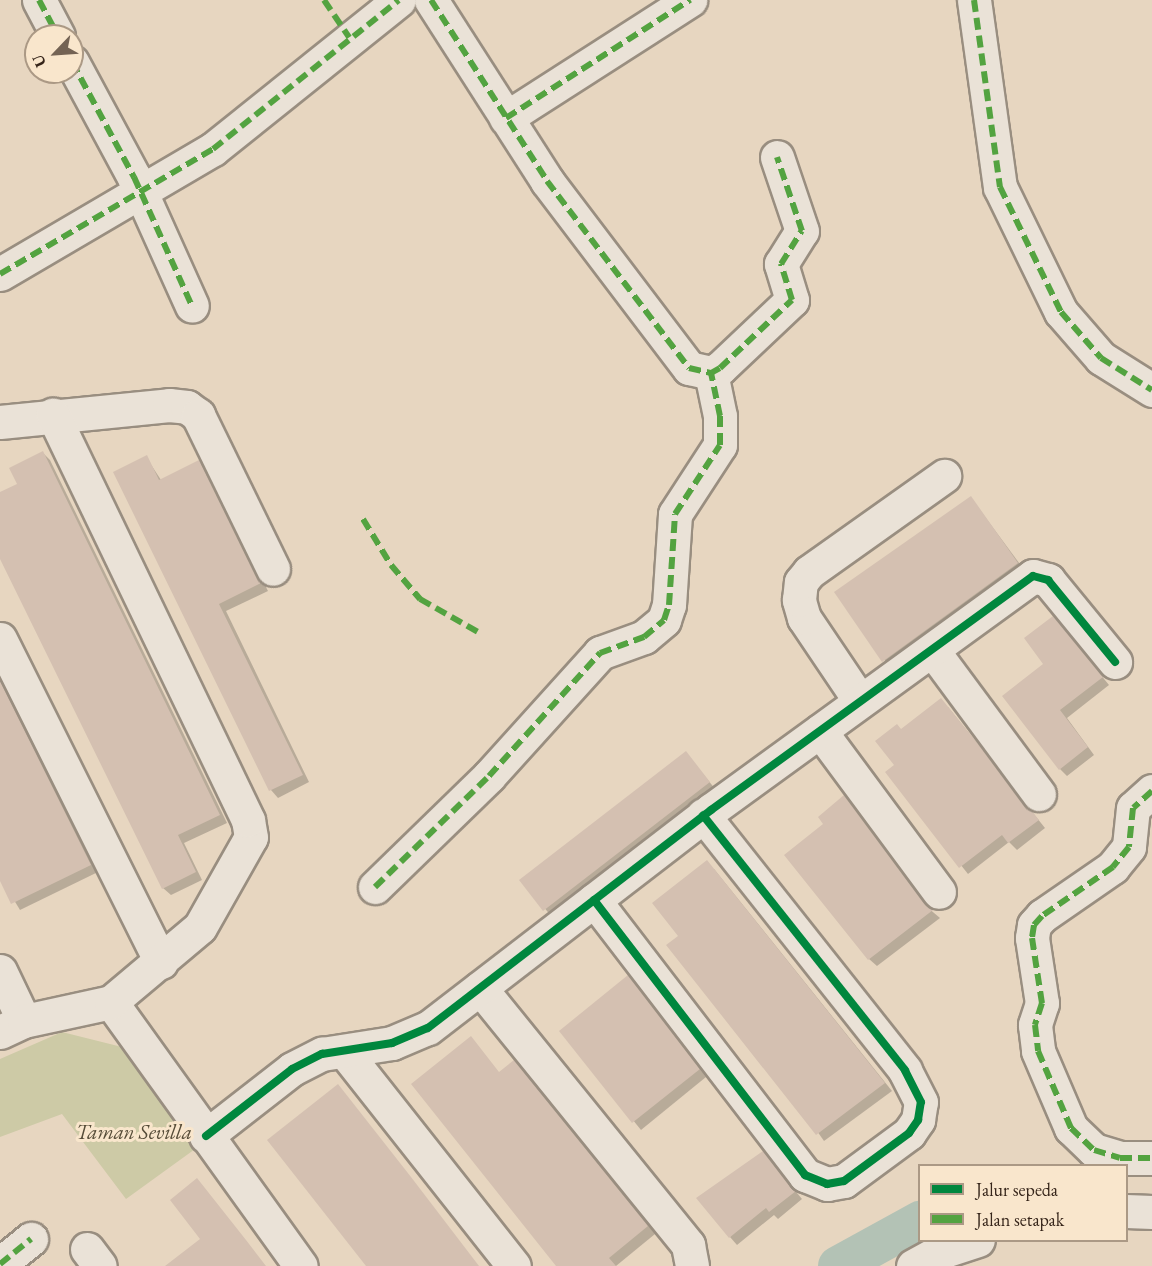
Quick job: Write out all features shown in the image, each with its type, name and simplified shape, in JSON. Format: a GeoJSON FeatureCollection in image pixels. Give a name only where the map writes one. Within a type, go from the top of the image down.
{"type":"FeatureCollection","features":[{"type":"Feature","properties":{"kind":"street"},"geometry":{"type":"LineString","coordinates":[[39,0],[52,24]]}},
{"type":"Feature","properties":{"kind":"street"},"geometry":{"type":"LineString","coordinates":[[0,274],[140,189],[213,149],[399,0]]}},
{"type":"Feature","properties":{"kind":"street"},"geometry":{"type":"LineString","coordinates":[[431,0],[547,181],[689,368],[711,373],[732,358],[792,300],[781,264],[802,231],[777,157]]}},
{"type":"Feature","properties":{"kind":"street"},"geometry":{"type":"LineString","coordinates":[[507,118],[690,0]]}},
{"type":"Feature","properties":{"kind":"street"},"geometry":{"type":"LineString","coordinates":[[974,0],[1000,188],[1061,312],[1101,358],[1152,390]]}},
{"type":"Feature","properties":{"kind":"street"},"geometry":{"type":"LineString","coordinates":[[84,84],[140,189],[192,306]]}},
{"type":"Feature","properties":{"kind":"street"},"geometry":{"type":"LineString","coordinates":[[375,887],[489,776],[600,653],[644,638],[664,620],[669,605],[675,514],[720,445],[720,417],[711,373]]}},
{"type":"Feature","properties":{"kind":"street"},"geometry":{"type":"LineString","coordinates":[[0,422],[53,414],[169,405],[187,407],[198,415],[273,569]]}},
{"type":"Feature","properties":{"kind":"street"},"geometry":{"type":"LineString","coordinates":[[0,971],[12,1026],[111,1002],[200,927],[232,875],[252,834],[53,414]]}},
{"type":"Feature","properties":{"kind":"street"},"geometry":{"type":"LineString","coordinates":[[861,701],[804,618],[799,600],[801,582],[809,572],[944,476]]}},
{"type":"Feature","properties":{"kind":"street"},"geometry":{"type":"LineString","coordinates":[[206,1136],[292,1069],[322,1054],[392,1043],[428,1028],[703,815],[933,651],[1033,576],[1042,576],[1115,662]]}},
{"type":"Feature","properties":{"kind":"street"},"geometry":{"type":"LineString","coordinates":[[0,639],[161,962]]}},
{"type":"Feature","properties":{"kind":"street"},"geometry":{"type":"LineString","coordinates":[[933,651],[1039,794]]}},
{"type":"Feature","properties":{"kind":"street"},"geometry":{"type":"LineString","coordinates":[[820,731],[939,892]]}},
{"type":"Feature","properties":{"kind":"street"},"geometry":{"type":"LineString","coordinates":[[1152,791],[1133,808],[1129,848],[1113,867],[1042,916],[1034,925],[1032,938],[1042,1003],[1035,1025],[1038,1051],[1071,1128],[1094,1150],[1120,1158],[1152,1158]]}},
{"type":"Feature","properties":{"kind":"street"},"geometry":{"type":"LineString","coordinates":[[594,900],[805,1175],[826,1184],[844,1181],[909,1133],[918,1120],[921,1102],[905,1070],[703,815]]}},
{"type":"Feature","properties":{"kind":"street"},"geometry":{"type":"LineString","coordinates":[[480,988],[688,1245],[692,1266]]}},
{"type":"Feature","properties":{"kind":"street"},"geometry":{"type":"LineString","coordinates":[[111,1002],[301,1266]]}},
{"type":"Feature","properties":{"kind":"street"},"geometry":{"type":"LineString","coordinates":[[344,1051],[514,1266]]}},
{"type":"Feature","properties":{"kind":"street"},"geometry":{"type":"LineString","coordinates":[[1128,1211],[1152,1212]]}},
{"type":"Feature","properties":{"kind":"street"},"geometry":{"type":"LineString","coordinates":[[0,1264],[31,1239]]}},
{"type":"Feature","properties":{"kind":"street"},"geometry":{"type":"LineString","coordinates":[[913,1266],[935,1254],[972,1242]]}},
{"type":"Feature","properties":{"kind":"green space","name":"Taman Sevilla"},"geometry":{"type":"Polygon","coordinates":[[[62,1032],[126,1048],[202,1144],[126,1199],[62,1114],[0,1137],[0,1059],[62,1032]]]}},
{"type":"Feature","properties":{"kind":"building"},"geometry":{"type":"Polygon","coordinates":[[[43,451],[220,815],[178,835],[196,872],[162,889],[0,559],[0,492],[17,484],[9,468],[43,451]]]}},
{"type":"Feature","properties":{"kind":"building"},"geometry":{"type":"Polygon","coordinates":[[[147,455],[159,480],[199,460],[261,583],[219,604],[303,775],[269,791],[113,472],[147,455]]]}},
{"type":"Feature","properties":{"kind":"building"},"geometry":{"type":"Polygon","coordinates":[[[971,496],[1018,563],[882,662],[834,592],[971,496]]]}},
{"type":"Feature","properties":{"kind":"building"},"geometry":{"type":"Polygon","coordinates":[[[1053,616],[1103,677],[1060,710],[1088,747],[1059,770],[1002,696],[1043,664],[1024,638],[1053,616]]]}},
{"type":"Feature","properties":{"kind":"building"},"geometry":{"type":"Polygon","coordinates":[[[0,681],[91,865],[11,904],[0,881],[0,681]]]}},
{"type":"Feature","properties":{"kind":"building"},"geometry":{"type":"Polygon","coordinates":[[[941,698],[1039,820],[1008,843],[1002,835],[959,868],[885,772],[894,765],[875,741],[897,724],[901,729],[941,698]]]}},
{"type":"Feature","properties":{"kind":"building"},"geometry":{"type":"Polygon","coordinates":[[[686,751],[710,782],[543,911],[519,880],[686,751]]]}},
{"type":"Feature","properties":{"kind":"building"},"geometry":{"type":"Polygon","coordinates":[[[844,795],[924,903],[933,910],[868,960],[784,855],[823,824],[818,817],[844,795]]]}},
{"type":"Feature","properties":{"kind":"building"},"geometry":{"type":"Polygon","coordinates":[[[707,860],[885,1083],[816,1135],[666,945],[678,936],[652,903],[707,860]]]}},
{"type":"Feature","properties":{"kind":"building"},"geometry":{"type":"Polygon","coordinates":[[[628,975],[700,1069],[632,1123],[559,1031],[628,975]]]}},
{"type":"Feature","properties":{"kind":"building"},"geometry":{"type":"Polygon","coordinates":[[[471,1036],[499,1072],[514,1060],[648,1226],[609,1258],[616,1266],[556,1266],[411,1084],[471,1036]]]}},
{"type":"Feature","properties":{"kind":"building"},"geometry":{"type":"Polygon","coordinates":[[[338,1084],[479,1266],[366,1266],[267,1140],[338,1084]]]}},
{"type":"Feature","properties":{"kind":"building"},"geometry":{"type":"Polygon","coordinates":[[[763,1151],[796,1191],[769,1212],[766,1208],[729,1238],[696,1198],[763,1151]]]}},
{"type":"Feature","properties":{"kind":"building"},"geometry":{"type":"Polygon","coordinates":[[[197,1178],[266,1266],[165,1266],[200,1239],[170,1200],[197,1178]]]}},
{"type":"Feature","properties":{"kind":"waterway"},"geometry":{"type":"LineString","coordinates":[[838,1266],[918,1222]]}},
{"type":"Feature","properties":{"kind":"marked path"},"geometry":{"type":"LineString","coordinates":[[39,0],[52,24]]}},
{"type":"Feature","properties":{"kind":"marked path"},"geometry":{"type":"LineString","coordinates":[[324,0],[349,37]]}},
{"type":"Feature","properties":{"kind":"marked path"},"geometry":{"type":"LineString","coordinates":[[0,274],[213,149],[399,0]]}},
{"type":"Feature","properties":{"kind":"marked path"},"geometry":{"type":"LineString","coordinates":[[431,0],[547,181],[689,368],[711,373],[720,368],[792,300],[781,264],[802,231],[777,157]]}},
{"type":"Feature","properties":{"kind":"marked path"},"geometry":{"type":"LineString","coordinates":[[506,118],[690,0]]}},
{"type":"Feature","properties":{"kind":"marked path"},"geometry":{"type":"LineString","coordinates":[[974,0],[1000,187],[1061,312],[1101,358],[1152,390]]}},
{"type":"Feature","properties":{"kind":"marked path"},"geometry":{"type":"LineString","coordinates":[[84,84],[134,177],[192,306]]}},
{"type":"Feature","properties":{"kind":"marked path"},"geometry":{"type":"LineString","coordinates":[[375,887],[489,776],[600,653],[644,637],[664,620],[669,605],[675,514],[720,445],[720,416],[711,373]]}},
{"type":"Feature","properties":{"kind":"marked path"},"geometry":{"type":"LineString","coordinates":[[363,519],[391,565],[420,599],[478,632]]}},
{"type":"Feature","properties":{"kind":"marked path"},"geometry":{"type":"LineString","coordinates":[[1152,791],[1133,808],[1129,847],[1113,867],[1042,916],[1034,925],[1032,938],[1042,1003],[1035,1025],[1038,1051],[1071,1128],[1094,1150],[1120,1158],[1152,1158]]}},
{"type":"Feature","properties":{"kind":"marked path"},"geometry":{"type":"LineString","coordinates":[[0,1264],[31,1239]]}},
{"type":"Feature","properties":{"kind":"cycle path"},"geometry":{"type":"LineString","coordinates":[[206,1136],[292,1069],[322,1054],[392,1043],[428,1028],[711,810],[1033,576],[1048,580],[1115,662]]}},
{"type":"Feature","properties":{"kind":"cycle path"},"geometry":{"type":"LineString","coordinates":[[594,900],[805,1175],[827,1184],[844,1181],[909,1133],[918,1120],[921,1102],[905,1070],[703,815]]}}]}
